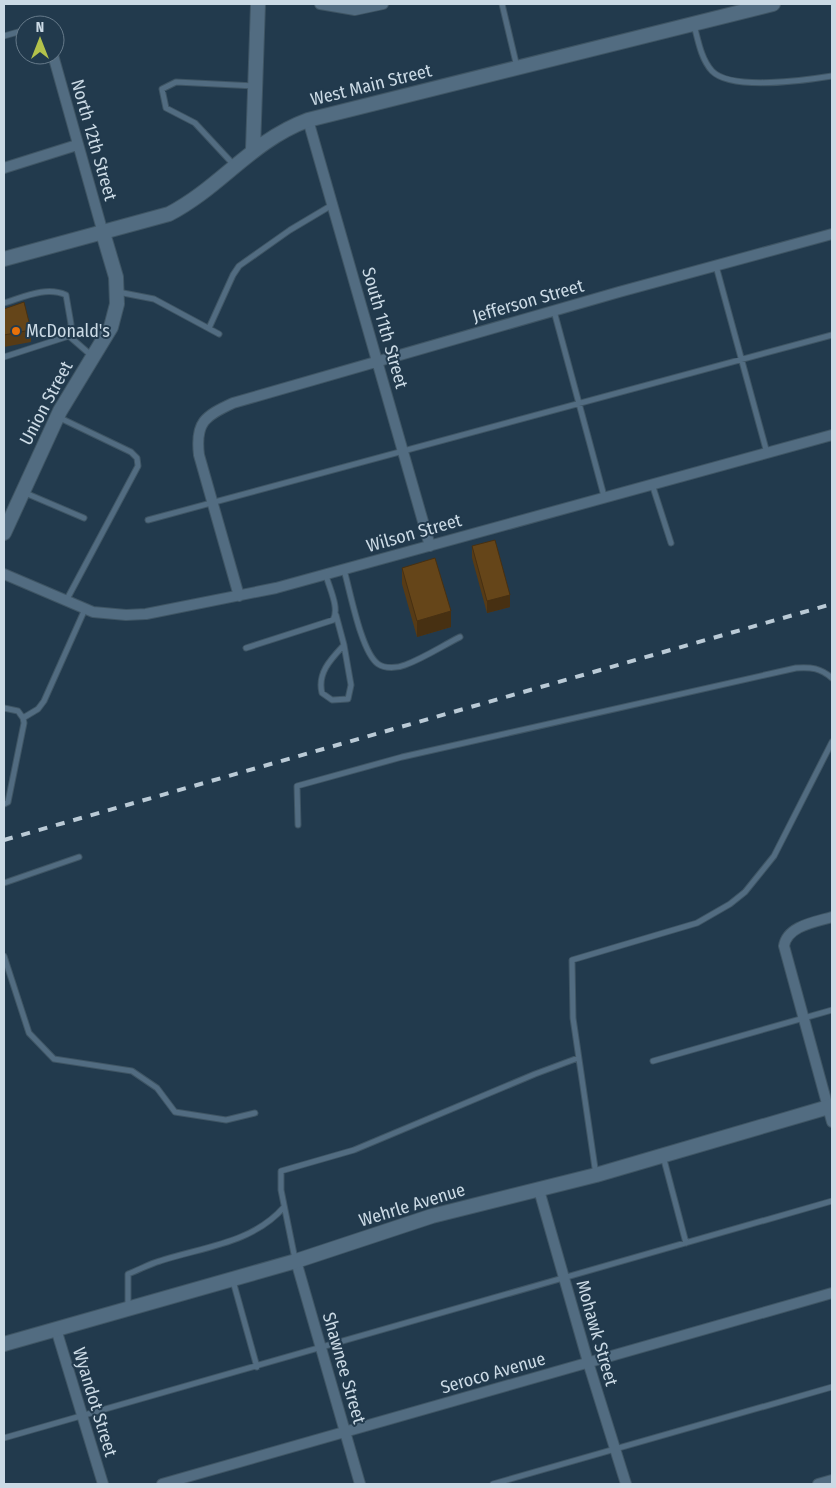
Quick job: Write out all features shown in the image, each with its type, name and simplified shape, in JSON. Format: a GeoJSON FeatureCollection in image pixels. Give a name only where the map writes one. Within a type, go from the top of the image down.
{"type":"FeatureCollection","features":[{"type":"Feature","properties":{"kind":"street"},"geometry":{"type":"LineString","coordinates":[[253,149],[258,4]]}},
{"type":"Feature","properties":{"kind":"street"},"geometry":{"type":"LineString","coordinates":[[320,4],[356,10],[383,4]]}},
{"type":"Feature","properties":{"kind":"street","name":"West Main Street"},"geometry":{"type":"LineString","coordinates":[[4,259],[169,214],[182,207],[235,166],[253,149],[274,135],[308,120],[773,4]]}},
{"type":"Feature","properties":{"kind":"street","name":"North 12th Street"},"geometry":{"type":"LineString","coordinates":[[56,65],[103,233]]}},
{"type":"Feature","properties":{"kind":"street","name":"South 11th Street"},"geometry":{"type":"LineString","coordinates":[[308,120],[430,546]]}},
{"type":"Feature","properties":{"kind":"street"},"geometry":{"type":"LineString","coordinates":[[4,168],[77,145]]}},
{"type":"Feature","properties":{"kind":"street","name":"Union Street"},"geometry":{"type":"LineString","coordinates":[[4,532],[58,416],[110,327],[117,304],[118,292],[113,263],[103,233]]}},
{"type":"Feature","properties":{"kind":"street","name":"Jefferson Street"},"geometry":{"type":"LineString","coordinates":[[212,503],[199,455],[200,425],[213,412],[233,403],[832,234]]}},
{"type":"Feature","properties":{"kind":"street","name":"Wilson Street"},"geometry":{"type":"LineString","coordinates":[[4,574],[85,608],[108,614],[146,614],[239,596],[326,574],[604,496],[832,435]]}},
{"type":"Feature","properties":{"kind":"street"},"geometry":{"type":"LineString","coordinates":[[212,503],[239,596]]}},
{"type":"Feature","properties":{"kind":"street"},"geometry":{"type":"LineString","coordinates":[[832,917],[807,925],[788,934],[784,946],[803,1018],[830,1107],[832,1122]]}},
{"type":"Feature","properties":{"kind":"street","name":"Wehrle Avenue"},"geometry":{"type":"LineString","coordinates":[[4,1344],[296,1261],[432,1216],[596,1175],[830,1107]]}},
{"type":"Feature","properties":{"kind":"street","name":"Mohawk Street"},"geometry":{"type":"LineString","coordinates":[[539,1190],[588,1362],[626,1484]]}},
{"type":"Feature","properties":{"kind":"street","name":"Shawnee Street"},"geometry":{"type":"LineString","coordinates":[[296,1261],[360,1484]]}},
{"type":"Feature","properties":{"kind":"street","name":"Seroco Avenue"},"geometry":{"type":"LineString","coordinates":[[162,1484],[832,1293]]}},
{"type":"Feature","properties":{"kind":"street","name":"Wyandot Street"},"geometry":{"type":"LineString","coordinates":[[56,1329],[103,1484]]}},
{"type":"Feature","properties":{"kind":"street"},"geometry":{"type":"LineString","coordinates":[[818,1484],[832,1480]]}},
{"type":"Feature","properties":{"kind":"lane"},"geometry":{"type":"LineString","coordinates":[[502,4],[517,67]]}},
{"type":"Feature","properties":{"kind":"lane"},"geometry":{"type":"LineString","coordinates":[[694,25],[700,51],[713,72],[732,81],[790,83],[832,76]]}},
{"type":"Feature","properties":{"kind":"lane"},"geometry":{"type":"LineString","coordinates":[[235,166],[194,123],[166,108],[162,89],[176,82],[256,86]]}},
{"type":"Feature","properties":{"kind":"lane"},"geometry":{"type":"LineString","coordinates":[[209,328],[239,266],[290,230],[332,205]]}},
{"type":"Feature","properties":{"kind":"lane"},"geometry":{"type":"LineString","coordinates":[[715,266],[767,453]]}},
{"type":"Feature","properties":{"kind":"lane"},"geometry":{"type":"LineString","coordinates":[[4,303],[46,291],[58,291],[66,295],[71,324],[68,336]]}},
{"type":"Feature","properties":{"kind":"lane"},"geometry":{"type":"LineString","coordinates":[[118,292],[154,299],[220,334]]}},
{"type":"Feature","properties":{"kind":"lane"},"geometry":{"type":"LineString","coordinates":[[554,311],[604,496]]}},
{"type":"Feature","properties":{"kind":"lane"},"geometry":{"type":"LineString","coordinates":[[148,520],[832,335]]}},
{"type":"Feature","properties":{"kind":"lane"},"geometry":{"type":"LineString","coordinates":[[68,336],[93,356]]}},
{"type":"Feature","properties":{"kind":"lane"},"geometry":{"type":"LineString","coordinates":[[4,357],[68,336]]}},
{"type":"Feature","properties":{"kind":"lane"},"geometry":{"type":"LineString","coordinates":[[58,416],[131,452],[137,458],[138,466],[66,601]]}},
{"type":"Feature","properties":{"kind":"lane"},"geometry":{"type":"LineString","coordinates":[[652,484],[671,543]]}},
{"type":"Feature","properties":{"kind":"lane"},"geometry":{"type":"LineString","coordinates":[[22,492],[84,518]]}},
{"type":"Feature","properties":{"kind":"lane"},"geometry":{"type":"LineString","coordinates":[[344,569],[357,621],[369,652],[378,664],[391,667],[404,666],[460,637]]}},
{"type":"Feature","properties":{"kind":"lane"},"geometry":{"type":"LineString","coordinates":[[326,574],[344,644],[351,685],[348,699],[332,700],[322,693],[320,680],[329,662],[344,644]]}},
{"type":"Feature","properties":{"kind":"lane"},"geometry":{"type":"LineString","coordinates":[[4,804],[8,802],[24,718],[38,709],[44,701],[85,608]]}},
{"type":"Feature","properties":{"kind":"lane"},"geometry":{"type":"LineString","coordinates":[[246,648],[333,620],[336,615]]}},
{"type":"Feature","properties":{"kind":"lane"},"geometry":{"type":"LineString","coordinates":[[298,825],[297,786],[402,757],[796,668],[811,667],[821,670],[832,678]]}},
{"type":"Feature","properties":{"kind":"lane"},"geometry":{"type":"LineString","coordinates":[[4,708],[18,711],[24,718]]}},
{"type":"Feature","properties":{"kind":"lane"},"geometry":{"type":"LineString","coordinates":[[596,1175],[573,1018],[572,960],[697,923],[730,904],[745,892],[774,856],[832,742]]}},
{"type":"Feature","properties":{"kind":"lane"},"geometry":{"type":"LineString","coordinates":[[4,883],[79,858]]}},
{"type":"Feature","properties":{"kind":"lane"},"geometry":{"type":"LineString","coordinates":[[4,956],[29,1033],[54,1059],[132,1071],[157,1088],[175,1112],[226,1120],[255,1113]]}},
{"type":"Feature","properties":{"kind":"lane"},"geometry":{"type":"LineString","coordinates":[[653,1061],[832,1010]]}},
{"type":"Feature","properties":{"kind":"lane"},"geometry":{"type":"LineString","coordinates":[[296,1261],[284,1206],[281,1171],[354,1150],[535,1074],[578,1058]]}},
{"type":"Feature","properties":{"kind":"lane"},"geometry":{"type":"LineString","coordinates":[[662,1155],[686,1243]]}},
{"type":"Feature","properties":{"kind":"lane"},"geometry":{"type":"LineString","coordinates":[[4,1438],[832,1201]]}},
{"type":"Feature","properties":{"kind":"lane"},"geometry":{"type":"LineString","coordinates":[[128,1309],[128,1274],[158,1261],[244,1236],[267,1223],[284,1206]]}},
{"type":"Feature","properties":{"kind":"lane"},"geometry":{"type":"LineString","coordinates":[[232,1279],[257,1367]]}},
{"type":"Feature","properties":{"kind":"lane"},"geometry":{"type":"LineString","coordinates":[[493,1484],[832,1387]]}},
{"type":"Feature","properties":{"kind":"building"},"geometry":{"type":"Polygon","coordinates":[[[24,302],[31,330],[4,335],[4,309],[24,302]]]}},
{"type":"Feature","properties":{"kind":"building"},"geometry":{"type":"Polygon","coordinates":[[[495,540],[510,595],[487,601],[472,546],[495,540]]]}},
{"type":"Feature","properties":{"kind":"building"},"geometry":{"type":"Polygon","coordinates":[[[435,558],[451,611],[417,621],[402,568],[435,558]]]}},
{"type":"Feature","properties":{"kind":"railway"},"geometry":{"type":"LineString","coordinates":[[4,840],[832,604]]}},
{"type":"Feature","properties":{"kind":"place","name":"McDonald's"},"geometry":{"type":"Point","coordinates":[16,331]}}]}
